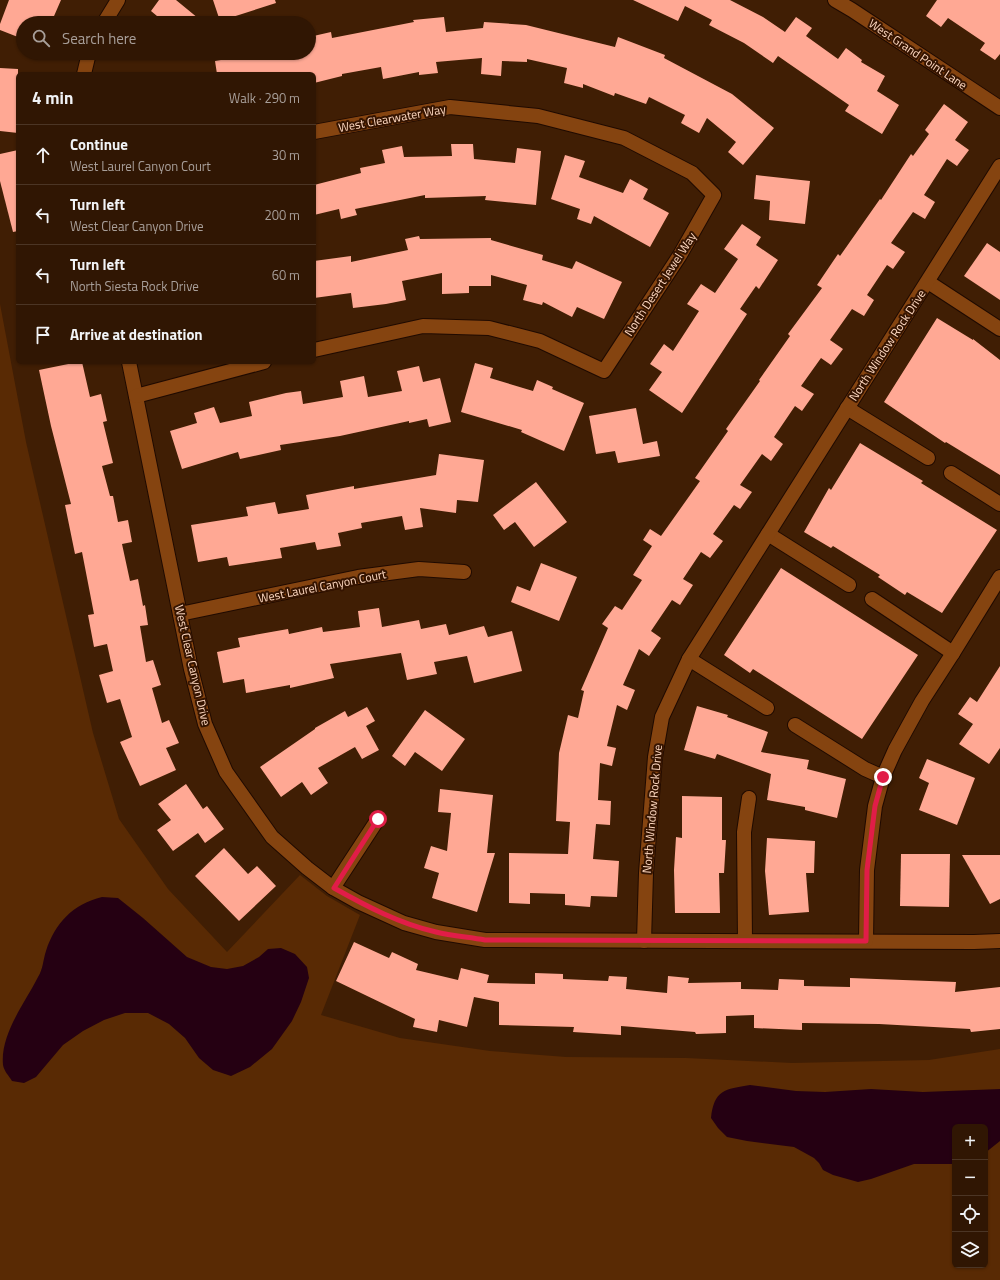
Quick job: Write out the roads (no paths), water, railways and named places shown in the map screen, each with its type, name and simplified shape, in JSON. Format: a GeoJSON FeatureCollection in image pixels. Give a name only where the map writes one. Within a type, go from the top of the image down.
{"type":"FeatureCollection","features":[{"type":"Feature","properties":{"kind":"street"},"geometry":{"type":"LineString","coordinates":[[108,16],[118,0]]}},
{"type":"Feature","properties":{"kind":"street","name":"West Grand Point Lane"},"geometry":{"type":"LineString","coordinates":[[835,0],[1000,108]]}},
{"type":"Feature","properties":{"kind":"street"},"geometry":{"type":"LineString","coordinates":[[84,72],[87,60]]}},
{"type":"Feature","properties":{"kind":"street","name":"West Clearwater Way"},"geometry":{"type":"LineString","coordinates":[[316,132],[450,107],[538,116],[624,138],[692,173],[714,195]]}},
{"type":"Feature","properties":{"kind":"street","name":"North Window Rock Drive"},"geometry":{"type":"LineString","coordinates":[[644,941],[646,873],[655,757],[662,717],[689,659],[1000,166]]}},
{"type":"Feature","properties":{"kind":"street","name":"North Desert Jewel Way"},"geometry":{"type":"LineString","coordinates":[[316,350],[423,326],[489,328],[540,341],[604,371],[680,254],[714,195]]}},
{"type":"Feature","properties":{"kind":"street","name":"North Window Rock Drive"},"geometry":{"type":"LineString","coordinates":[[928,282],[1000,329]]}},
{"type":"Feature","properties":{"kind":"street","name":"West Clear Canyon Drive"},"geometry":{"type":"LineString","coordinates":[[129,364],[191,669],[205,724],[226,772],[272,837],[307,868],[334,888],[358,902],[404,923],[436,932],[485,940],[1000,941]]}},
{"type":"Feature","properties":{"kind":"street"},"geometry":{"type":"LineString","coordinates":[[136,396],[256,364]]}},
{"type":"Feature","properties":{"kind":"street","name":"North Window Rock Drive"},"geometry":{"type":"LineString","coordinates":[[847,408],[928,458]]}},
{"type":"Feature","properties":{"kind":"street"},"geometry":{"type":"LineString","coordinates":[[951,473],[1000,504]]}},
{"type":"Feature","properties":{"kind":"street"},"geometry":{"type":"LineString","coordinates":[[768,534],[849,585]]}},
{"type":"Feature","properties":{"kind":"street","name":"West Laurel Canyon Court"},"geometry":{"type":"LineString","coordinates":[[180,614],[358,577],[418,570],[464,572]]}},
{"type":"Feature","properties":{"kind":"street"},"geometry":{"type":"LineString","coordinates":[[866,941],[867,870],[875,806],[883,777],[895,750],[922,700],[1000,577]]}},
{"type":"Feature","properties":{"kind":"street"},"geometry":{"type":"LineString","coordinates":[[872,600],[953,653]]}},
{"type":"Feature","properties":{"kind":"street"},"geometry":{"type":"LineString","coordinates":[[689,659],[767,708]]}},
{"type":"Feature","properties":{"kind":"street"},"geometry":{"type":"LineString","coordinates":[[795,725],[865,769],[883,777]]}},
{"type":"Feature","properties":{"kind":"street"},"geometry":{"type":"LineString","coordinates":[[746,941],[744,832],[748,798]]}},
{"type":"Feature","properties":{"kind":"street"},"geometry":{"type":"LineString","coordinates":[[334,888],[378,819]]}}]}
